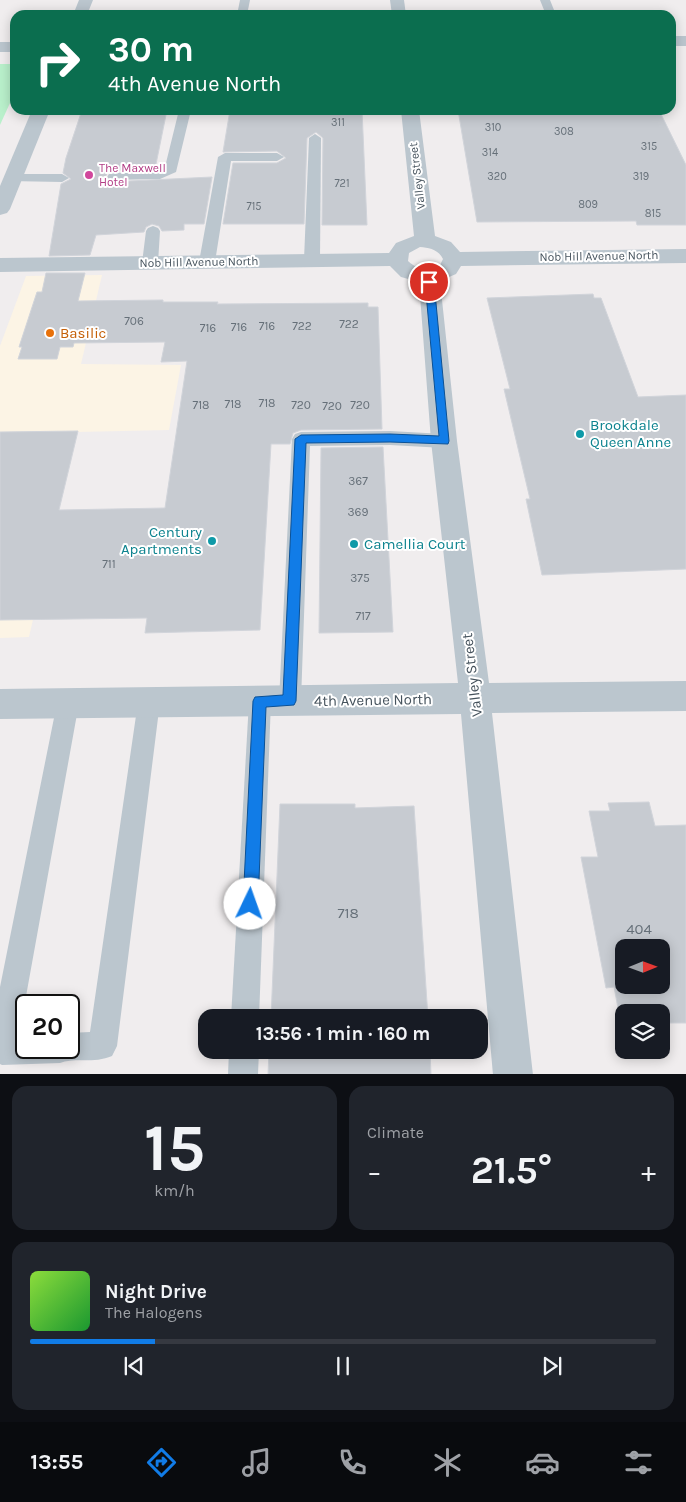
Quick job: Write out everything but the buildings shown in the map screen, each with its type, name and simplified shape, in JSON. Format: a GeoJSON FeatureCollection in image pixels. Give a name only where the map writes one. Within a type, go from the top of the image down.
{"type":"FeatureCollection","features":[{"type":"Feature","properties":{"kind":"street"},"geometry":{"type":"LineString","coordinates":[[0,209],[39,115]]}},
{"type":"Feature","properties":{"kind":"street","name":"Valley Street"},"geometry":{"type":"LineString","coordinates":[[411,115],[425,241]]}},
{"type":"Feature","properties":{"kind":"street"},"geometry":{"type":"LineString","coordinates":[[425,241],[444,246],[450,251],[441,268],[416,275],[407,272],[398,259],[399,251],[411,243],[425,241]]}},
{"type":"Feature","properties":{"kind":"street","name":"Nob Hill Avenue North"},"geometry":{"type":"LineString","coordinates":[[441,268],[686,256]]}},
{"type":"Feature","properties":{"kind":"street","name":"Nob Hill Avenue North"},"geometry":{"type":"LineString","coordinates":[[0,265],[398,259]]}},
{"type":"Feature","properties":{"kind":"street","name":"Valley Street"},"geometry":{"type":"LineString","coordinates":[[441,268],[444,441],[475,699],[513,1074]]}},
{"type":"Feature","properties":{"kind":"street","name":"4th Avenue North"},"geometry":{"type":"LineString","coordinates":[[0,704],[686,696]]}},
{"type":"Feature","properties":{"kind":"lane"},"geometry":{"type":"LineString","coordinates":[[114,177],[160,178],[171,169],[185,115]]}},
{"type":"Feature","properties":{"kind":"lane"},"geometry":{"type":"LineString","coordinates":[[312,260],[315,138]]}},
{"type":"Feature","properties":{"kind":"lane"},"geometry":{"type":"LineString","coordinates":[[207,262],[225,158],[277,157]]}},
{"type":"Feature","properties":{"kind":"lane"},"geometry":{"type":"LineString","coordinates":[[13,178],[62,178]]}},
{"type":"Feature","properties":{"kind":"lane"},"geometry":{"type":"LineString","coordinates":[[150,263],[152,231]]}},
{"type":"Feature","properties":{"kind":"lane"},"geometry":{"type":"LineString","coordinates":[[246,1009],[301,439],[390,438],[444,441]]}},
{"type":"Feature","properties":{"kind":"lane"},"geometry":{"type":"LineString","coordinates":[[80,1047],[102,1046],[150,702]]}},
{"type":"Feature","properties":{"kind":"lane"},"geometry":{"type":"LineString","coordinates":[[15,1050],[2,1050],[68,703]]}},
{"type":"Feature","properties":{"kind":"lane"},"geometry":{"type":"LineString","coordinates":[[243,1074],[244,1059]]}},
{"type":"Feature","properties":{"kind":"shaded area"},"geometry":{"type":"Polygon","coordinates":[[[102,275],[81,364],[181,365],[169,430],[76,432],[29,637],[0,638],[0,346],[26,276],[102,275]]]}},
{"type":"Feature","properties":{"kind":"green space"},"geometry":{"type":"Polygon","coordinates":[[[0,64],[10,64],[10,103],[0,125],[0,64]]]}},
{"type":"Feature","properties":{"kind":"place","name":"The Maxwell Hotel"},"geometry":{"type":"Point","coordinates":[89,175]}},
{"type":"Feature","properties":{"kind":"place","name":"Basilic"},"geometry":{"type":"Point","coordinates":[50,333]}},
{"type":"Feature","properties":{"kind":"place","name":"Brookdale Queen Anne"},"geometry":{"type":"Point","coordinates":[580,434]}},
{"type":"Feature","properties":{"kind":"place","name":"Century Apartments"},"geometry":{"type":"Point","coordinates":[212,541]}},
{"type":"Feature","properties":{"kind":"place","name":"Camellia Court"},"geometry":{"type":"Point","coordinates":[354,544]}},
{"type":"Feature","properties":{"kind":"route"},"geometry":{"type":"LineString","coordinates":[[250,904],[260,701],[290,701],[301,439],[390,438],[444,441],[429,282]]}}]}
